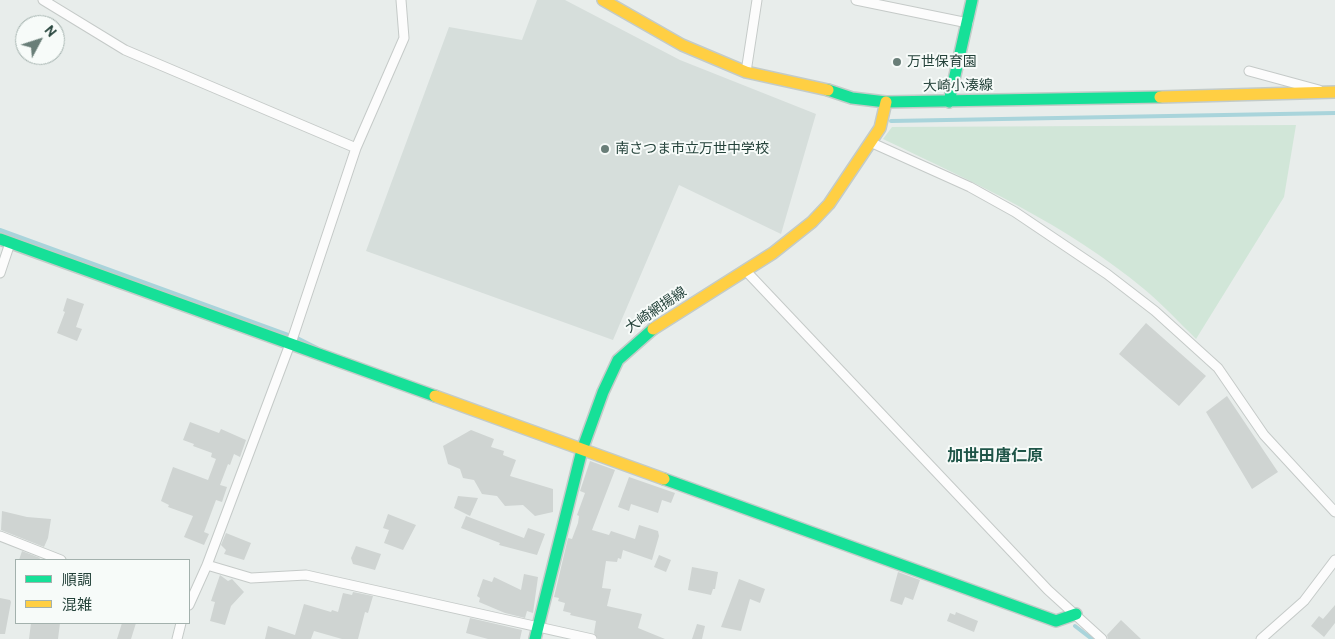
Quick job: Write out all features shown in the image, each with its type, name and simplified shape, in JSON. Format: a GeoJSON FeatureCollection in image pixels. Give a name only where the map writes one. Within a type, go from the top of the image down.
{"type":"FeatureCollection","features":[{"type":"Feature","properties":{"kind":"street"},"geometry":{"type":"LineString","coordinates":[[43,0],[125,50],[356,148]]}},
{"type":"Feature","properties":{"kind":"street"},"geometry":{"type":"LineString","coordinates":[[190,602],[207,565],[292,340],[356,148],[404,38],[401,0]]}},
{"type":"Feature","properties":{"kind":"street","name":"大崎小湊線"},"geometry":{"type":"LineString","coordinates":[[602,0],[682,45],[746,72],[820,88],[852,98],[886,102],[949,102],[1332,92]]}},
{"type":"Feature","properties":{"kind":"street"},"geometry":{"type":"LineString","coordinates":[[746,72],[757,0]]}},
{"type":"Feature","properties":{"kind":"street"},"geometry":{"type":"LineString","coordinates":[[856,0],[968,22]]}},
{"type":"Feature","properties":{"kind":"street"},"geometry":{"type":"LineString","coordinates":[[949,102],[972,0]]}},
{"type":"Feature","properties":{"kind":"street"},"geometry":{"type":"LineString","coordinates":[[1249,71],[1332,92]]}},
{"type":"Feature","properties":{"kind":"street","name":"大崎網揚線"},"geometry":{"type":"LineString","coordinates":[[536,634],[582,450],[602,392],[618,360],[629,347],[651,330],[746,271],[780,248],[812,222],[829,204],[880,128],[886,102]]}},
{"type":"Feature","properties":{"kind":"street"},"geometry":{"type":"LineString","coordinates":[[870,142],[970,187],[1015,212],[1107,274],[1155,311],[1218,368],[1264,435],[1335,512]]}},
{"type":"Feature","properties":{"kind":"street"},"geometry":{"type":"LineString","coordinates":[[0,273],[5,241],[292,340],[582,450],[1056,621],[1076,614]]}},
{"type":"Feature","properties":{"kind":"street"},"geometry":{"type":"LineString","coordinates":[[746,271],[1048,590],[1102,639]]}},
{"type":"Feature","properties":{"kind":"street"},"geometry":{"type":"LineString","coordinates":[[0,536],[58,559]]}},
{"type":"Feature","properties":{"kind":"street"},"geometry":{"type":"LineString","coordinates":[[1261,639],[1304,601],[1335,560]]}},
{"type":"Feature","properties":{"kind":"street"},"geometry":{"type":"LineString","coordinates":[[207,565],[251,578],[306,575],[536,634],[592,639]]}},
{"type":"Feature","properties":{"kind":"street"},"geometry":{"type":"LineString","coordinates":[[177,639],[182,624]]}},
{"type":"Feature","properties":{"kind":"street"},"geometry":{"type":"LineString","coordinates":[[1271,631],[1277,639]]}},
{"type":"Feature","properties":{"kind":"shaded area","name":"南さつま市立万世中学校"},"geometry":{"type":"Polygon","coordinates":[[[537,0],[565,0],[680,60],[816,114],[781,234],[679,185],[613,340],[366,251],[449,27],[522,40],[537,0]]]}},
{"type":"Feature","properties":{"kind":"green space"},"geometry":{"type":"Polygon","coordinates":[[[1296,125],[1284,197],[1196,339],[1144,289],[1083,244],[985,188],[883,139],[892,127],[1296,125]]]}},
{"type":"Feature","properties":{"kind":"building"},"geometry":{"type":"Polygon","coordinates":[[[67,298],[84,304],[76,327],[82,329],[77,341],[57,333],[65,312],[63,311],[67,298]]]}},
{"type":"Feature","properties":{"kind":"building"},"geometry":{"type":"Polygon","coordinates":[[[1146,323],[1206,376],[1179,406],[1119,354],[1146,323]]]}},
{"type":"Feature","properties":{"kind":"building"},"geometry":{"type":"Polygon","coordinates":[[[1227,396],[1278,472],[1252,489],[1206,412],[1227,396]]]}},
{"type":"Feature","properties":{"kind":"building"},"geometry":{"type":"Polygon","coordinates":[[[190,422],[219,433],[221,429],[246,440],[240,457],[234,454],[230,465],[228,464],[220,485],[227,487],[222,502],[216,500],[204,532],[209,534],[204,545],[184,537],[193,516],[168,507],[169,505],[161,501],[173,467],[208,480],[216,459],[211,457],[212,453],[183,440],[190,422]]]}},
{"type":"Feature","properties":{"kind":"building"},"geometry":{"type":"Polygon","coordinates":[[[471,430],[494,439],[491,447],[504,451],[503,455],[516,460],[510,476],[553,489],[553,512],[535,516],[523,505],[505,506],[497,496],[482,494],[474,480],[463,478],[460,469],[448,464],[443,446],[471,430]]]}},
{"type":"Feature","properties":{"kind":"building"},"geometry":{"type":"Polygon","coordinates":[[[590,461],[615,470],[592,530],[609,535],[611,531],[635,539],[639,525],[658,531],[659,536],[652,560],[623,550],[621,559],[618,558],[617,562],[606,561],[602,588],[611,589],[607,606],[642,614],[638,628],[665,639],[598,639],[594,633],[596,621],[570,615],[571,613],[563,611],[565,603],[558,601],[559,598],[554,597],[568,538],[572,539],[578,523],[579,516],[577,515],[585,493],[580,491],[590,461]]]}},
{"type":"Feature","properties":{"kind":"building"},"geometry":{"type":"Polygon","coordinates":[[[629,477],[675,493],[671,503],[662,500],[658,513],[631,504],[629,511],[618,507],[629,477]]]}},
{"type":"Feature","properties":{"kind":"building"},"geometry":{"type":"Polygon","coordinates":[[[458,496],[478,498],[470,516],[454,508],[458,496]]]}},
{"type":"Feature","properties":{"kind":"building"},"geometry":{"type":"Polygon","coordinates":[[[2,511],[27,517],[51,519],[48,538],[44,547],[1,530],[2,511]]]}},
{"type":"Feature","properties":{"kind":"building"},"geometry":{"type":"Polygon","coordinates":[[[388,514],[416,525],[403,550],[384,543],[389,530],[383,528],[388,514]]]}},
{"type":"Feature","properties":{"kind":"building"},"geometry":{"type":"Polygon","coordinates":[[[466,516],[524,538],[528,528],[545,534],[537,555],[499,545],[500,543],[461,528],[466,516]]]}},
{"type":"Feature","properties":{"kind":"building"},"geometry":{"type":"Polygon","coordinates":[[[226,533],[251,543],[244,560],[224,554],[226,550],[221,545],[226,533]]]}},
{"type":"Feature","properties":{"kind":"building"},"geometry":{"type":"Polygon","coordinates":[[[356,546],[381,554],[375,570],[353,564],[351,558],[356,546]]]}},
{"type":"Feature","properties":{"kind":"building"},"geometry":{"type":"Polygon","coordinates":[[[22,551],[40,558],[40,559],[19,559],[22,551]]]}},
{"type":"Feature","properties":{"kind":"building"},"geometry":{"type":"Polygon","coordinates":[[[659,555],[671,560],[666,572],[654,567],[659,555]]]}},
{"type":"Feature","properties":{"kind":"building"},"geometry":{"type":"Polygon","coordinates":[[[692,567],[718,572],[715,589],[713,589],[711,595],[688,590],[692,567]]]}},
{"type":"Feature","properties":{"kind":"building"},"geometry":{"type":"Polygon","coordinates":[[[898,572],[920,580],[913,600],[905,597],[902,605],[890,601],[898,572]]]}},
{"type":"Feature","properties":{"kind":"building"},"geometry":{"type":"Polygon","coordinates":[[[524,574],[538,577],[533,613],[527,611],[525,618],[505,613],[479,602],[480,598],[477,596],[483,579],[492,582],[494,577],[521,590],[524,574]]]}},
{"type":"Feature","properties":{"kind":"building"},"geometry":{"type":"Polygon","coordinates":[[[220,575],[228,581],[232,579],[244,592],[231,606],[225,625],[210,621],[215,602],[211,601],[220,575]]]}},
{"type":"Feature","properties":{"kind":"building"},"geometry":{"type":"Polygon","coordinates":[[[739,579],[765,589],[760,603],[750,599],[741,631],[721,627],[739,579]]]}},
{"type":"Feature","properties":{"kind":"building"},"geometry":{"type":"Polygon","coordinates":[[[353,592],[373,596],[368,613],[365,612],[358,639],[342,639],[314,631],[311,639],[265,639],[268,626],[295,635],[304,604],[331,612],[332,610],[338,612],[343,593],[352,595],[353,592]]]}},
{"type":"Feature","properties":{"kind":"building"},"geometry":{"type":"Polygon","coordinates":[[[0,598],[10,600],[11,602],[5,634],[0,634],[0,598]]]}},
{"type":"Feature","properties":{"kind":"building"},"geometry":{"type":"Polygon","coordinates":[[[1335,605],[1335,623],[1324,637],[1311,626],[1319,616],[1323,619],[1335,605]]]}},
{"type":"Feature","properties":{"kind":"building"},"geometry":{"type":"Polygon","coordinates":[[[956,612],[978,621],[974,632],[947,621],[950,613],[955,615],[956,612]]]}},
{"type":"Feature","properties":{"kind":"building"},"geometry":{"type":"Polygon","coordinates":[[[470,618],[522,630],[520,639],[488,639],[466,633],[470,618]]]}},
{"type":"Feature","properties":{"kind":"building"},"geometry":{"type":"Polygon","coordinates":[[[1121,620],[1141,639],[1108,639],[1107,635],[1121,620]]]}},
{"type":"Feature","properties":{"kind":"building"},"geometry":{"type":"Polygon","coordinates":[[[31,624],[60,624],[58,639],[29,639],[31,624]]]}},
{"type":"Feature","properties":{"kind":"building"},"geometry":{"type":"Polygon","coordinates":[[[122,624],[136,624],[131,639],[117,639],[122,624]]]}},
{"type":"Feature","properties":{"kind":"building"},"geometry":{"type":"Polygon","coordinates":[[[697,624],[705,626],[702,639],[692,639],[697,624]]]}},
{"type":"Feature","properties":{"kind":"waterway"},"geometry":{"type":"LineString","coordinates":[[891,121],[1335,113]]}},
{"type":"Feature","properties":{"kind":"waterway"},"geometry":{"type":"LineString","coordinates":[[0,230],[299,339],[317,348]]}},
{"type":"Feature","properties":{"kind":"waterway"},"geometry":{"type":"LineString","coordinates":[[1075,626],[1092,639]]}},
{"type":"Feature","properties":{"kind":"traffic: fast"},"geometry":{"type":"LineString","coordinates":[[949,102],[972,0]]}},
{"type":"Feature","properties":{"kind":"traffic: fast"},"geometry":{"type":"LineString","coordinates":[[828,90],[852,98],[886,102],[1160,97]]}},
{"type":"Feature","properties":{"kind":"traffic: fast"},"geometry":{"type":"LineString","coordinates":[[0,239],[435,396]]}},
{"type":"Feature","properties":{"kind":"traffic: fast"},"geometry":{"type":"LineString","coordinates":[[535,639],[582,450],[603,392],[618,360],[653,329]]}},
{"type":"Feature","properties":{"kind":"traffic: fast"},"geometry":{"type":"LineString","coordinates":[[664,479],[1056,621],[1076,614]]}},
{"type":"Feature","properties":{"kind":"traffic: slow"},"geometry":{"type":"LineString","coordinates":[[603,0],[682,45],[746,72],[828,90]]}},
{"type":"Feature","properties":{"kind":"traffic: slow"},"geometry":{"type":"LineString","coordinates":[[1160,97],[1335,92]]}},
{"type":"Feature","properties":{"kind":"traffic: slow"},"geometry":{"type":"LineString","coordinates":[[653,329],[773,253],[812,222],[829,204],[880,128],[886,102]]}},
{"type":"Feature","properties":{"kind":"traffic: slow"},"geometry":{"type":"LineString","coordinates":[[435,396],[664,479]]}},
{"type":"Feature","properties":{"kind":"place","name":"万世保育園"},"geometry":{"type":"Point","coordinates":[897,62]}},
{"type":"Feature","properties":{"kind":"place","name":"南さつま市立万世中学校"},"geometry":{"type":"Point","coordinates":[605,149]}},
{"type":"Feature","properties":{"kind":"district","name":"加世田唐仁原"},"geometry":{"type":"Point","coordinates":[995,456]}}]}
